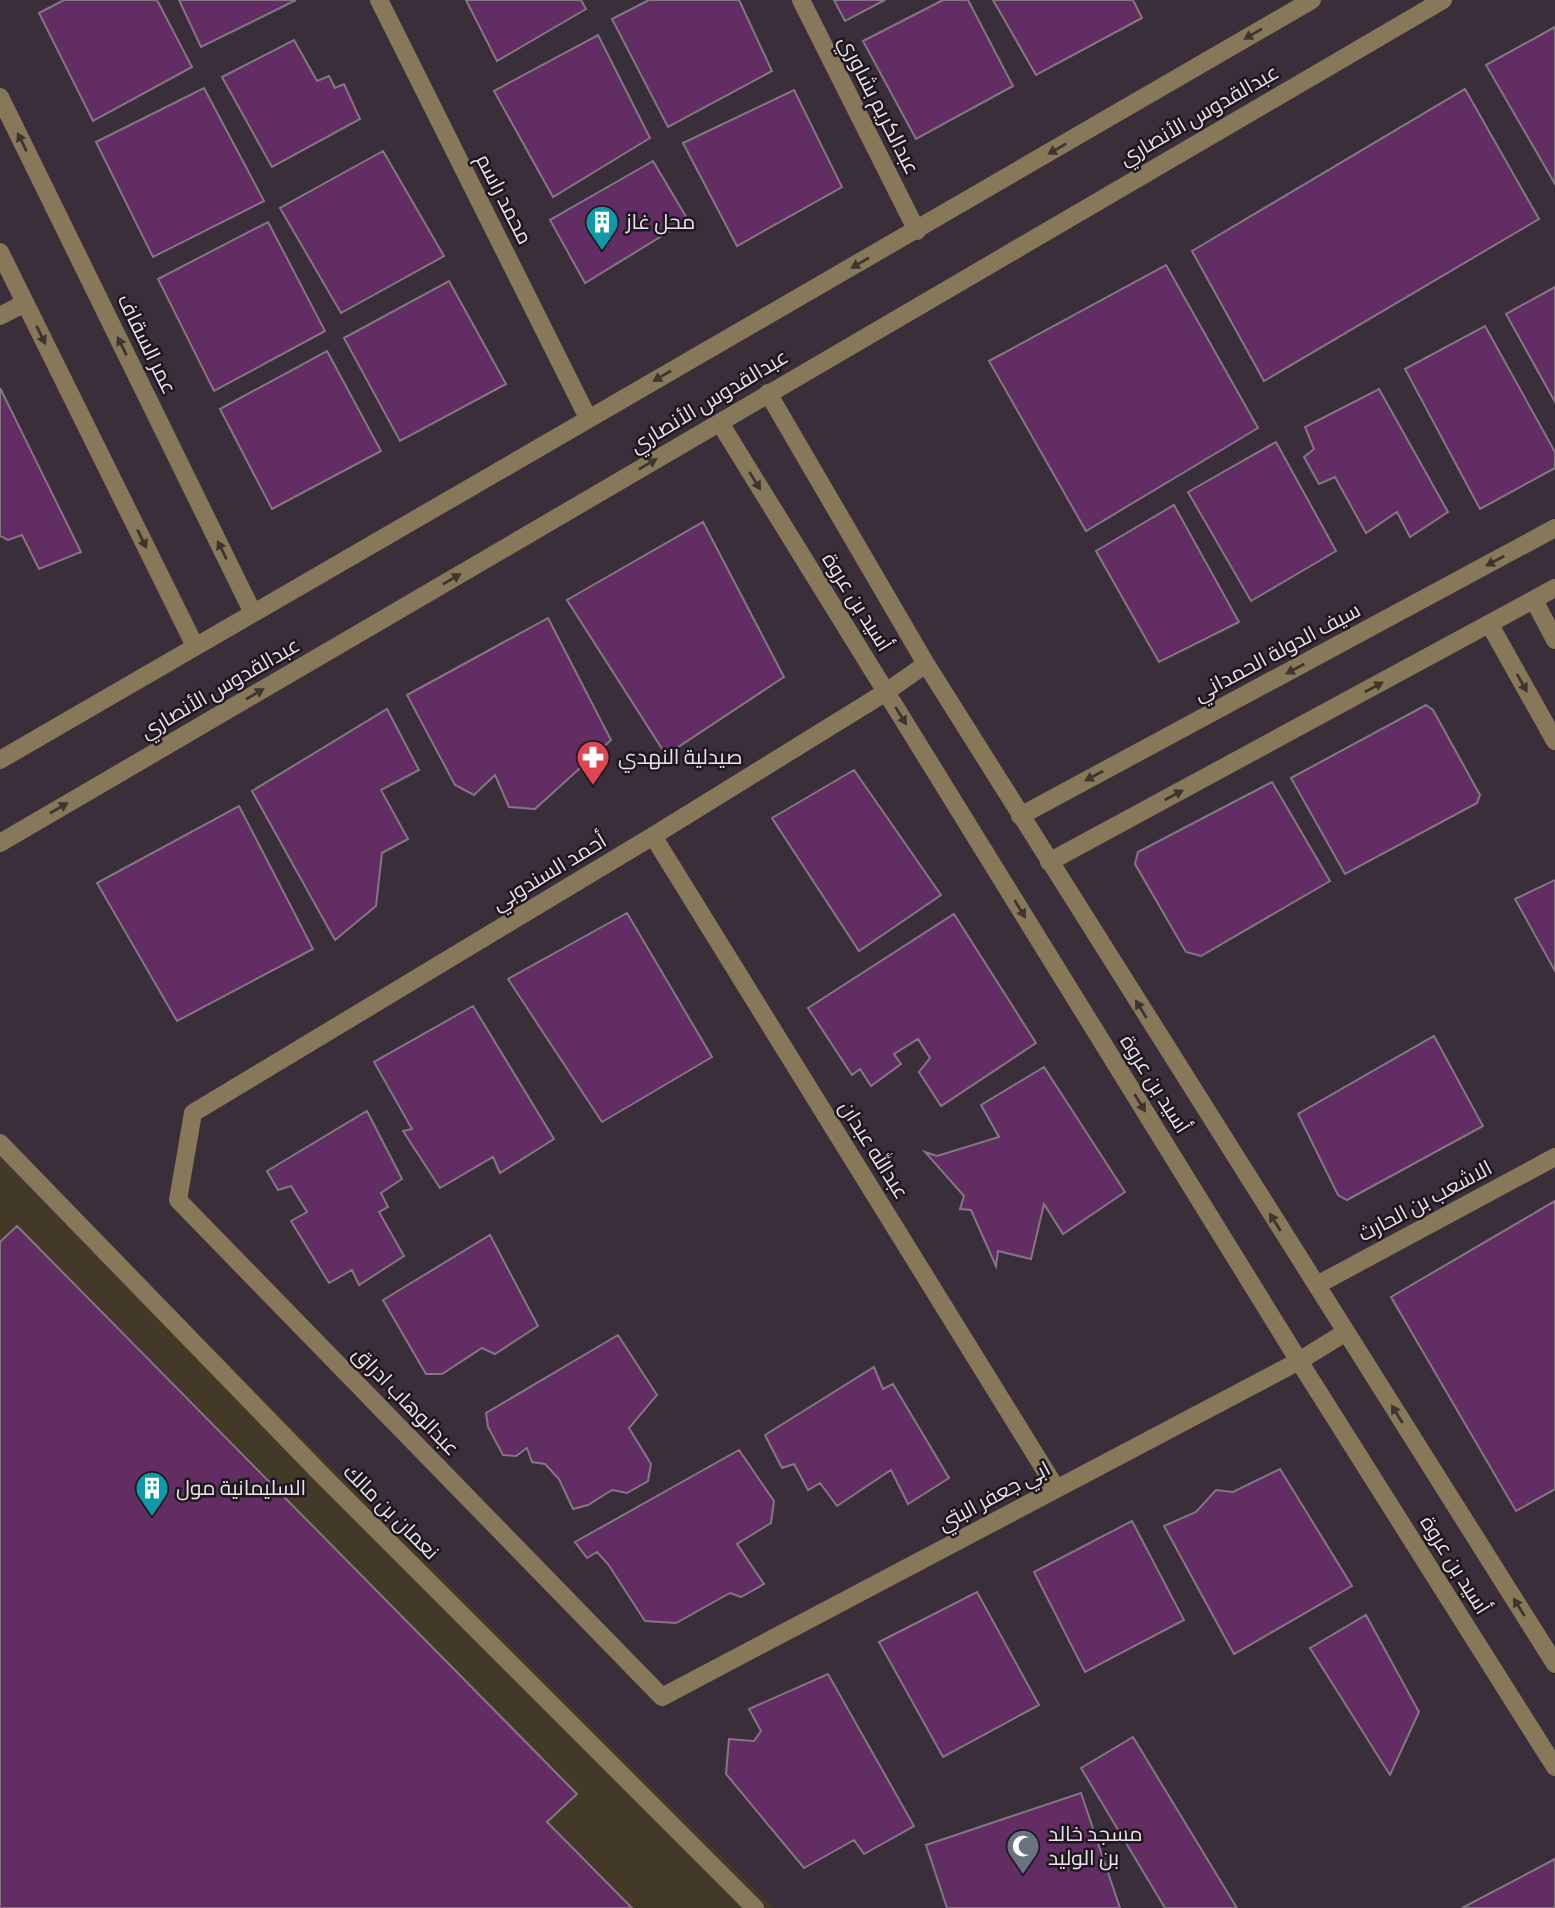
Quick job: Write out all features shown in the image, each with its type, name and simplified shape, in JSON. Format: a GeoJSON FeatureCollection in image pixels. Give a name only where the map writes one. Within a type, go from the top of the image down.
{"type":"FeatureCollection","features":[{"type":"Feature","properties":{"kind":"street","name":"محمد راسم"},"geometry":{"type":"LineString","coordinates":[[379,0],[588,418]]}},
{"type":"Feature","properties":{"kind":"street","name":"عبدالكريم بشاوري"},"geometry":{"type":"LineString","coordinates":[[801,0],[917,231]]}},
{"type":"Feature","properties":{"kind":"street","name":"عبدالقدوس الأنصاري"},"geometry":{"type":"LineString","coordinates":[[0,760],[252,611],[917,231],[1312,0]]}},
{"type":"Feature","properties":{"kind":"street","name":"عبدالقدوس الأنصاري"},"geometry":{"type":"LineString","coordinates":[[0,843],[1443,0]]}},
{"type":"Feature","properties":{"kind":"street","name":"عمر السقاف"},"geometry":{"type":"LineString","coordinates":[[0,97],[252,611]]}},
{"type":"Feature","properties":{"kind":"street"},"geometry":{"type":"LineString","coordinates":[[0,252],[195,646]]}},
{"type":"Feature","properties":{"kind":"street"},"geometry":{"type":"LineString","coordinates":[[0,316],[25,303]]}},
{"type":"Feature","properties":{"kind":"street","name":"أسيد بن عروة"},"geometry":{"type":"LineString","coordinates":[[768,393],[926,664],[1020,816],[1555,1664]]}},
{"type":"Feature","properties":{"kind":"street","name":"أسيد بن عروة"},"geometry":{"type":"LineString","coordinates":[[720,422],[1299,1361],[1555,1767]]}},
{"type":"Feature","properties":{"kind":"street","name":"سيف الدولة الحمداني"},"geometry":{"type":"LineString","coordinates":[[1020,816],[1555,528]]}},
{"type":"Feature","properties":{"kind":"street"},"geometry":{"type":"LineString","coordinates":[[1049,862],[1555,588]]}},
{"type":"Feature","properties":{"kind":"street"},"geometry":{"type":"LineString","coordinates":[[1534,600],[1555,640]]}},
{"type":"Feature","properties":{"kind":"street"},"geometry":{"type":"LineString","coordinates":[[1490,625],[1555,741]]}},
{"type":"Feature","properties":{"kind":"street","name":"أحمد السندوبي"},"geometry":{"type":"LineString","coordinates":[[193,1114],[653,836],[886,692],[926,664]]}},
{"type":"Feature","properties":{"kind":"street","name":"عبدالله عبدان"},"geometry":{"type":"LineString","coordinates":[[653,836],[1056,1488]]}},
{"type":"Feature","properties":{"kind":"street","name":"عبدالوهاب ادراق"},"geometry":{"type":"LineString","coordinates":[[193,1114],[178,1200],[662,1696]]}},
{"type":"Feature","properties":{"kind":"street","name":"نعمان بن مالك"},"geometry":{"type":"LineString","coordinates":[[0,1143],[323,1476],[755,1908]]}},
{"type":"Feature","properties":{"kind":"street","name":"الاشعب بن الحارث"},"geometry":{"type":"LineString","coordinates":[[1317,1285],[1555,1157]]}},
{"type":"Feature","properties":{"kind":"street","name":"ابي جعفر البتي"},"geometry":{"type":"LineString","coordinates":[[662,1696],[1299,1361],[1346,1332]]}},
{"type":"Feature","properties":{"kind":"shaded area","name":"السليمانية مول"},"geometry":{"type":"Polygon","coordinates":[[[0,1137],[774,1908],[0,1908],[0,1137]]]}},
{"type":"Feature","properties":{"kind":"building"},"geometry":{"type":"Polygon","coordinates":[[[64,0],[157,0],[192,67],[93,121],[39,13],[64,0]]]}},
{"type":"Feature","properties":{"kind":"building"},"geometry":{"type":"Polygon","coordinates":[[[179,0],[296,0],[201,47],[179,0]]]}},
{"type":"Feature","properties":{"kind":"building"},"geometry":{"type":"Polygon","coordinates":[[[466,0],[581,0],[586,9],[497,61],[466,0]]]}},
{"type":"Feature","properties":{"kind":"building"},"geometry":{"type":"Polygon","coordinates":[[[649,0],[739,0],[772,71],[668,127],[612,19],[649,0]]]}},
{"type":"Feature","properties":{"kind":"building"},"geometry":{"type":"Polygon","coordinates":[[[834,0],[885,0],[845,21],[834,0]]]}},
{"type":"Feature","properties":{"kind":"building"},"geometry":{"type":"Polygon","coordinates":[[[943,0],[968,0],[1013,86],[916,139],[863,41],[943,0]]]}},
{"type":"Feature","properties":{"kind":"building"},"geometry":{"type":"Polygon","coordinates":[[[993,0],[1133,0],[1142,18],[1036,75],[993,0]]]}},
{"type":"Feature","properties":{"kind":"building"},"geometry":{"type":"Polygon","coordinates":[[[1555,27],[1555,184],[1486,65],[1555,27]]]}},
{"type":"Feature","properties":{"kind":"building"},"geometry":{"type":"Polygon","coordinates":[[[598,35],[650,138],[553,197],[494,91],[598,35]]]}},
{"type":"Feature","properties":{"kind":"building"},"geometry":{"type":"Polygon","coordinates":[[[294,40],[317,81],[329,76],[335,88],[344,84],[360,119],[272,167],[222,77],[294,40]]]}},
{"type":"Feature","properties":{"kind":"building"},"geometry":{"type":"Polygon","coordinates":[[[204,88],[264,201],[153,257],[96,142],[204,88]]]}},
{"type":"Feature","properties":{"kind":"building"},"geometry":{"type":"Polygon","coordinates":[[[1465,89],[1539,219],[1264,381],[1192,251],[1465,89]]]}},
{"type":"Feature","properties":{"kind":"building"},"geometry":{"type":"Polygon","coordinates":[[[794,90],[842,187],[737,246],[683,143],[794,90]]]}},
{"type":"Feature","properties":{"kind":"building"},"geometry":{"type":"Polygon","coordinates":[[[383,151],[444,256],[341,313],[280,208],[383,151]]]}},
{"type":"Feature","properties":{"kind":"building","name":"محل غاز"},"geometry":{"type":"Polygon","coordinates":[[[653,161],[688,220],[585,283],[550,220],[653,161]]]}},
{"type":"Feature","properties":{"kind":"building"},"geometry":{"type":"Polygon","coordinates":[[[268,222],[325,331],[214,391],[158,279],[268,222]]]}},
{"type":"Feature","properties":{"kind":"building"},"geometry":{"type":"Polygon","coordinates":[[[1166,265],[1258,428],[1086,531],[989,361],[1166,265]]]}},
{"type":"Feature","properties":{"kind":"building"},"geometry":{"type":"Polygon","coordinates":[[[449,281],[506,384],[400,441],[344,338],[449,281]]]}},
{"type":"Feature","properties":{"kind":"building"},"geometry":{"type":"Polygon","coordinates":[[[1555,287],[1555,402],[1506,314],[1555,287]]]}},
{"type":"Feature","properties":{"kind":"building"},"geometry":{"type":"Polygon","coordinates":[[[1485,326],[1555,452],[1555,468],[1480,509],[1405,369],[1485,326]]]}},
{"type":"Feature","properties":{"kind":"building"},"geometry":{"type":"Polygon","coordinates":[[[327,351],[381,451],[272,509],[220,409],[327,351]]]}},
{"type":"Feature","properties":{"kind":"building"},"geometry":{"type":"Polygon","coordinates":[[[0,388],[81,552],[39,569],[22,535],[8,540],[0,536],[0,388]]]}},
{"type":"Feature","properties":{"kind":"building"},"geometry":{"type":"Polygon","coordinates":[[[1379,389],[1448,512],[1410,537],[1397,512],[1366,533],[1335,477],[1319,484],[1304,457],[1314,449],[1305,427],[1379,389]]]}},
{"type":"Feature","properties":{"kind":"building"},"geometry":{"type":"Polygon","coordinates":[[[1276,442],[1336,551],[1251,601],[1188,492],[1276,442]]]}},
{"type":"Feature","properties":{"kind":"building"},"geometry":{"type":"Polygon","coordinates":[[[1174,505],[1239,622],[1159,662],[1096,551],[1174,505]]]}},
{"type":"Feature","properties":{"kind":"building"},"geometry":{"type":"Polygon","coordinates":[[[703,522],[784,677],[666,755],[567,600],[703,522]]]}},
{"type":"Feature","properties":{"kind":"building"},"geometry":{"type":"Polygon","coordinates":[[[548,618],[611,740],[535,809],[509,807],[495,775],[474,795],[455,785],[407,695],[548,618]]]}},
{"type":"Feature","properties":{"kind":"building"},"geometry":{"type":"Polygon","coordinates":[[[1426,705],[1433,710],[1480,795],[1477,803],[1345,874],[1291,778],[1426,705]]]}},
{"type":"Feature","properties":{"kind":"building"},"geometry":{"type":"Polygon","coordinates":[[[387,709],[419,770],[381,790],[408,839],[382,853],[376,906],[335,940],[252,791],[387,709]]]}},
{"type":"Feature","properties":{"kind":"building"},"geometry":{"type":"Polygon","coordinates":[[[854,770],[941,895],[859,951],[772,818],[854,770]]]}},
{"type":"Feature","properties":{"kind":"building"},"geometry":{"type":"Polygon","coordinates":[[[1272,782],[1330,881],[1201,956],[1186,952],[1135,864],[1138,852],[1272,782]]]}},
{"type":"Feature","properties":{"kind":"building"},"geometry":{"type":"Polygon","coordinates":[[[239,806],[313,949],[177,1021],[97,883],[239,806]]]}},
{"type":"Feature","properties":{"kind":"building"},"geometry":{"type":"Polygon","coordinates":[[[1555,880],[1555,971],[1515,899],[1555,880]]]}},
{"type":"Feature","properties":{"kind":"building"},"geometry":{"type":"Polygon","coordinates":[[[627,913],[712,1057],[602,1122],[508,979],[627,913]]]}},
{"type":"Feature","properties":{"kind":"building"},"geometry":{"type":"Polygon","coordinates":[[[954,914],[1036,1043],[941,1106],[919,1072],[930,1058],[918,1039],[894,1054],[901,1064],[871,1086],[860,1069],[852,1075],[808,1008],[954,914]]]}},
{"type":"Feature","properties":{"kind":"building"},"geometry":{"type":"Polygon","coordinates":[[[473,1006],[554,1139],[500,1173],[493,1157],[440,1188],[403,1131],[412,1129],[374,1062],[473,1006]]]}},
{"type":"Feature","properties":{"kind":"building"},"geometry":{"type":"Polygon","coordinates":[[[1434,1036],[1483,1126],[1347,1200],[1338,1195],[1298,1114],[1434,1036]]]}},
{"type":"Feature","properties":{"kind":"building"},"geometry":{"type":"Polygon","coordinates":[[[1044,1067],[1125,1192],[1063,1234],[1044,1204],[1031,1259],[998,1251],[996,1266],[971,1210],[960,1209],[964,1196],[925,1152],[937,1156],[999,1137],[981,1105],[1044,1067]]]}},
{"type":"Feature","properties":{"kind":"building"},"geometry":{"type":"Polygon","coordinates":[[[367,1111],[402,1179],[381,1193],[388,1207],[379,1212],[404,1256],[359,1285],[352,1270],[329,1283],[291,1221],[307,1212],[291,1186],[278,1190],[267,1171],[367,1111]]]}},
{"type":"Feature","properties":{"kind":"building"},"geometry":{"type":"Polygon","coordinates":[[[1555,1201],[1555,1489],[1516,1511],[1391,1297],[1555,1201]]]}},
{"type":"Feature","properties":{"kind":"building","name":"السليمانية مول"},"geometry":{"type":"Polygon","coordinates":[[[17,1226],[577,1794],[547,1822],[632,1908],[0,1908],[0,1242],[17,1226]]]}},
{"type":"Feature","properties":{"kind":"building"},"geometry":{"type":"Polygon","coordinates":[[[490,1235],[538,1326],[495,1354],[482,1348],[442,1374],[426,1374],[383,1300],[490,1235]]]}},
{"type":"Feature","properties":{"kind":"building"},"geometry":{"type":"Polygon","coordinates":[[[618,1335],[657,1395],[629,1428],[651,1464],[648,1481],[627,1493],[612,1490],[588,1505],[573,1509],[559,1479],[545,1464],[532,1462],[527,1448],[516,1456],[503,1455],[488,1427],[486,1413],[618,1335]]]}},
{"type":"Feature","properties":{"kind":"building"},"geometry":{"type":"Polygon","coordinates":[[[874,1367],[883,1389],[893,1384],[949,1478],[908,1504],[891,1470],[837,1506],[820,1483],[808,1490],[794,1464],[782,1468],[765,1435],[874,1367]]]}},
{"type":"Feature","properties":{"kind":"building"},"geometry":{"type":"Polygon","coordinates":[[[739,1450],[774,1501],[771,1523],[737,1544],[764,1584],[741,1597],[730,1593],[676,1623],[645,1621],[608,1564],[597,1552],[587,1558],[575,1542],[739,1450]]]}},
{"type":"Feature","properties":{"kind":"building"},"geometry":{"type":"Polygon","coordinates":[[[1280,1469],[1352,1586],[1234,1654],[1164,1526],[1196,1512],[1216,1490],[1233,1492],[1280,1469]]]}},
{"type":"Feature","properties":{"kind":"building"},"geometry":{"type":"Polygon","coordinates":[[[1132,1521],[1184,1620],[1085,1672],[1034,1572],[1132,1521]]]}},
{"type":"Feature","properties":{"kind":"building"},"geometry":{"type":"Polygon","coordinates":[[[977,1592],[1039,1705],[943,1757],[879,1642],[977,1592]]]}},
{"type":"Feature","properties":{"kind":"building"},"geometry":{"type":"Polygon","coordinates":[[[1366,1615],[1419,1712],[1390,1775],[1310,1648],[1366,1615]]]}},
{"type":"Feature","properties":{"kind":"building"},"geometry":{"type":"Polygon","coordinates":[[[828,1674],[914,1826],[864,1854],[854,1840],[804,1868],[726,1774],[729,1739],[754,1741],[761,1731],[749,1709],[828,1674]]]}},
{"type":"Feature","properties":{"kind":"building"},"geometry":{"type":"Polygon","coordinates":[[[1133,1737],[1237,1908],[1165,1908],[1081,1768],[1133,1737]]]}},
{"type":"Feature","properties":{"kind":"building","name":"مسجد خالد بن الوليد"},"geometry":{"type":"Polygon","coordinates":[[[1081,1793],[1120,1908],[947,1908],[926,1845],[1081,1793]]]}},
{"type":"Feature","properties":{"kind":"building"},"geometry":{"type":"Polygon","coordinates":[[[1555,1859],[1555,1908],[1462,1908],[1555,1859]]]}},
{"type":"Feature","properties":{"kind":"place","name":"محل غاز"},"geometry":{"type":"Point","coordinates":[602,252]}},
{"type":"Feature","properties":{"kind":"place","name":"صيدلية النهدي"},"geometry":{"type":"Point","coordinates":[593,787]}},
{"type":"Feature","properties":{"kind":"place","name":"السليمانية مول"},"geometry":{"type":"Point","coordinates":[152,1518]}},
{"type":"Feature","properties":{"kind":"place","name":"مسجد خالد بن الوليد"},"geometry":{"type":"Point","coordinates":[1023,1876]}}]}
